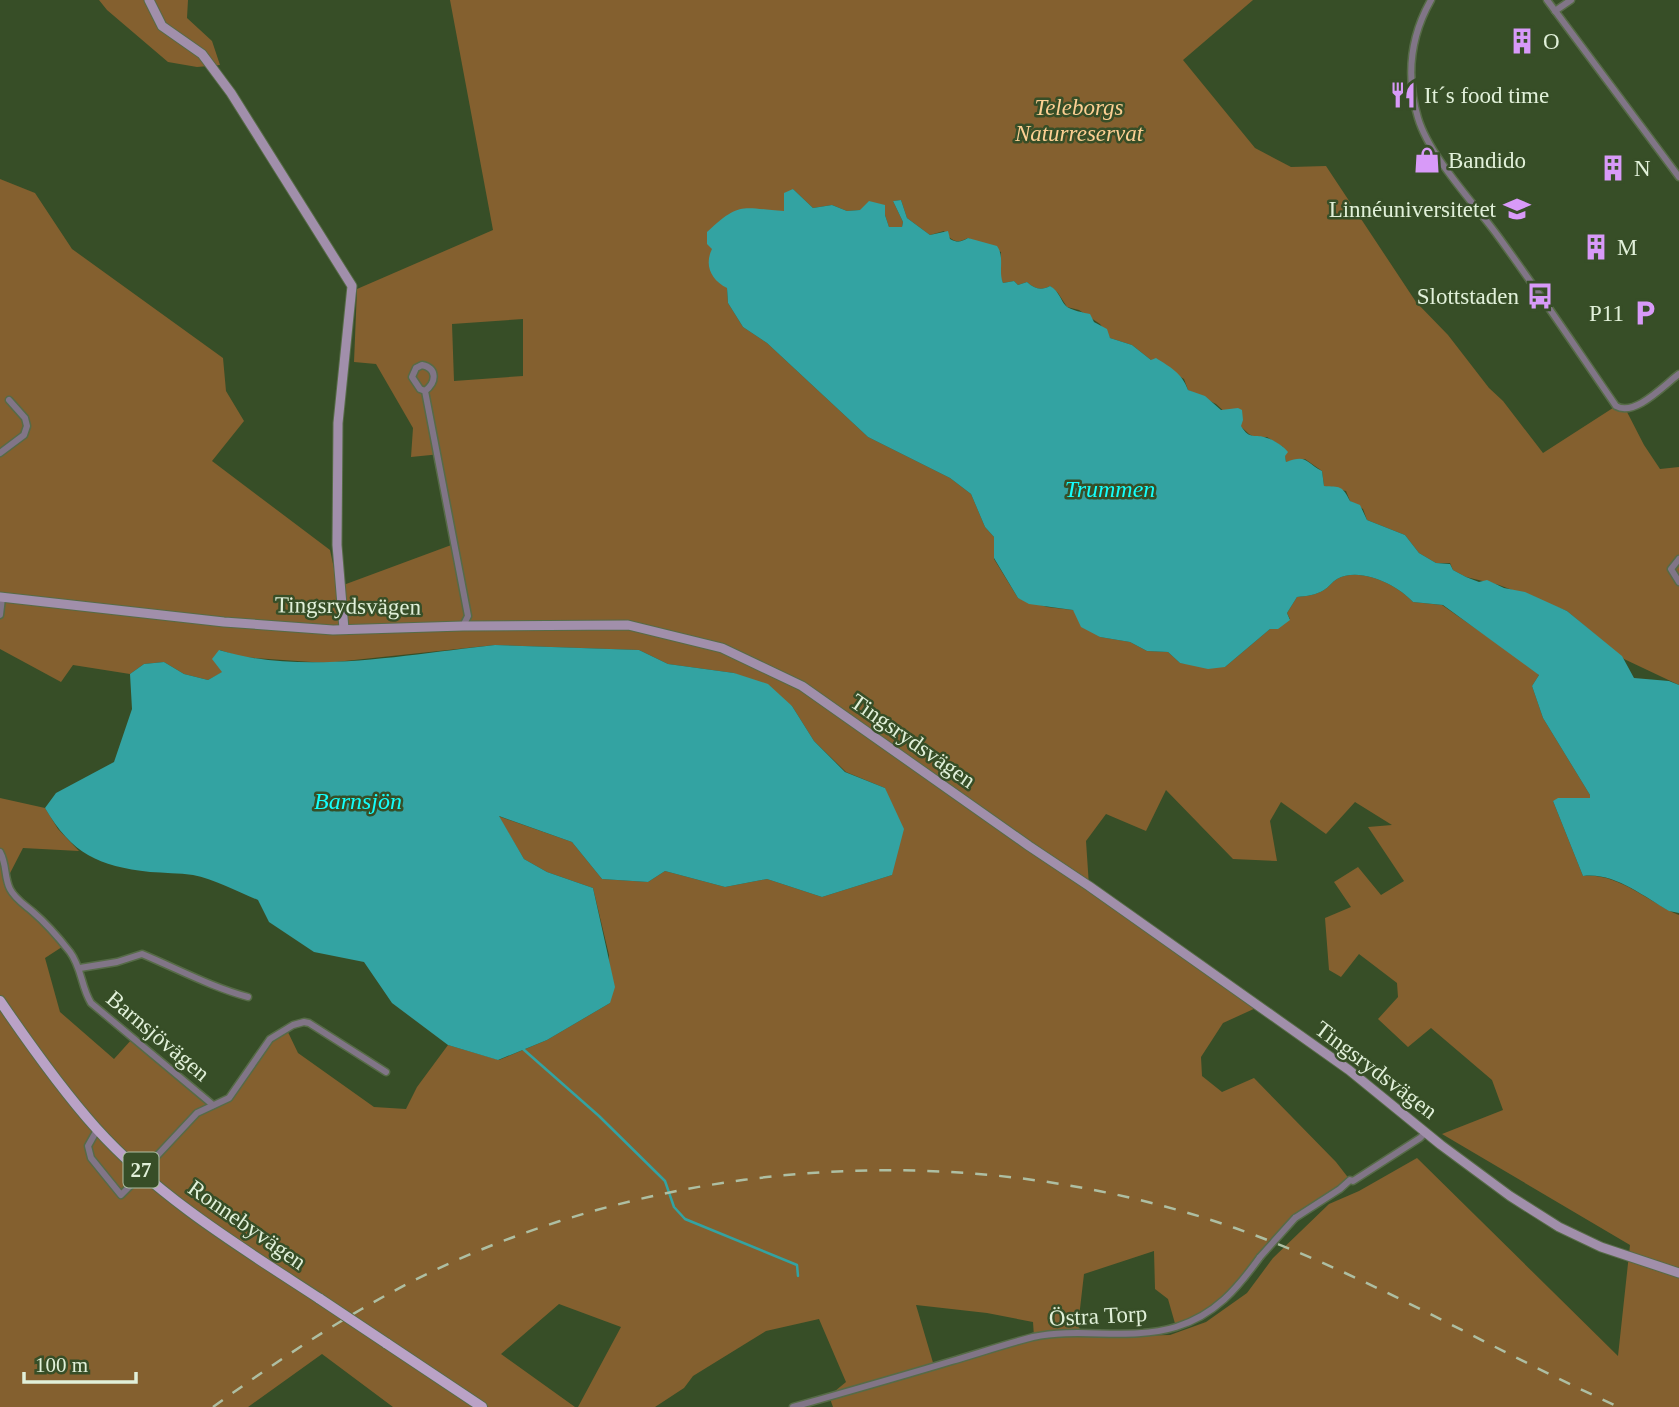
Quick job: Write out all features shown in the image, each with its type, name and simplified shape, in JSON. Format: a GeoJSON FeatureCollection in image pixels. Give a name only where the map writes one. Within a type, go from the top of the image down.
{"type":"FeatureCollection","features":[{"type":"Feature","properties":{"kind":"main road","name":"Ronnebyvägen"},"geometry":{"type":"LineString","coordinates":[[0,1001],[36,1055],[97,1130],[160,1187],[208,1224],[482,1407]]}},
{"type":"Feature","properties":{"kind":"street"},"geometry":{"type":"LineString","coordinates":[[149,0],[162,26],[202,54],[231,93],[352,286],[338,423],[337,545],[344,629]]}},
{"type":"Feature","properties":{"kind":"street"},"geometry":{"type":"LineString","coordinates":[[1431,0],[1416,35],[1410,81],[1418,120],[1429,144],[1518,264],[1616,407],[1626,410],[1637,406],[1679,374]]}},
{"type":"Feature","properties":{"kind":"street"},"geometry":{"type":"LineString","coordinates":[[1547,0],[1679,177]]}},
{"type":"Feature","properties":{"kind":"street"},"geometry":{"type":"LineString","coordinates":[[1555,11],[1571,0]]}},
{"type":"Feature","properties":{"kind":"street"},"geometry":{"type":"LineString","coordinates":[[425,391],[468,616],[463,626]]}},
{"type":"Feature","properties":{"kind":"street"},"geometry":{"type":"LineString","coordinates":[[0,453],[24,435],[27,426],[9,400]]}},
{"type":"Feature","properties":{"kind":"street"},"geometry":{"type":"LineString","coordinates":[[1679,559],[1671,569],[1679,582]]}},
{"type":"Feature","properties":{"kind":"street"},"geometry":{"type":"LineString","coordinates":[[0,615],[1,598]]}},
{"type":"Feature","properties":{"kind":"street","name":"Tingsrydsvägen"},"geometry":{"type":"LineString","coordinates":[[1,598],[224,622],[344,629],[628,625],[722,648],[802,686],[1349,1070],[1510,1196],[1559,1227],[1622,1255],[1679,1273]]}},
{"type":"Feature","properties":{"kind":"street","name":"Barnsjövägen"},"geometry":{"type":"LineString","coordinates":[[0,852],[6,866],[10,890],[73,956],[80,968],[87,996],[97,1010],[213,1105]]}},
{"type":"Feature","properties":{"kind":"street"},"geometry":{"type":"LineString","coordinates":[[80,968],[117,962],[142,954],[218,989],[248,997]]}},
{"type":"Feature","properties":{"kind":"street","name":"Barnsjövägen"},"geometry":{"type":"LineString","coordinates":[[154,1159],[197,1113],[229,1098],[276,1033],[304,1022],[319,1028],[386,1072]]}},
{"type":"Feature","properties":{"kind":"street"},"geometry":{"type":"LineString","coordinates":[[97,1130],[88,1146],[91,1158],[121,1195],[133,1183]]}},
{"type":"Feature","properties":{"kind":"street","name":"Östra Torp"},"geometry":{"type":"LineString","coordinates":[[793,1407],[1035,1337],[1080,1332],[1150,1333],[1176,1327],[1202,1316],[1222,1303],[1238,1287],[1260,1257],[1295,1218],[1426,1132]]}},
{"type":"Feature","properties":{"kind":"green space"},"geometry":{"type":"Polygon","coordinates":[[[99,0],[188,0],[187,18],[212,41],[220,65],[197,67],[168,62],[99,0]]]}},
{"type":"Feature","properties":{"kind":"green space","name":"Teleborgs Naturreservat"},"geometry":{"type":"Polygon","coordinates":[[[450,0],[1253,0],[1183,60],[1255,148],[1291,167],[1326,166],[1416,302],[1448,335],[1543,453],[1616,406],[1626,410],[1660,469],[1679,467],[1679,685],[1624,659],[1567,611],[1499,585],[1466,577],[1453,570],[1450,563],[1436,563],[1419,553],[1405,535],[1367,520],[1363,509],[1350,501],[1346,491],[1324,486],[1322,471],[1305,459],[1286,462],[1283,447],[1267,437],[1256,438],[1249,434],[1216,404],[1188,390],[1184,379],[1151,360],[1132,345],[1110,338],[1100,324],[1079,310],[1067,307],[1050,286],[1041,289],[1027,282],[1018,285],[1014,281],[1003,283],[1000,276],[1001,252],[968,238],[954,240],[944,231],[930,235],[907,218],[901,200],[893,201],[903,222],[902,227],[889,227],[885,215],[860,210],[847,211],[832,205],[813,208],[793,189],[784,212],[712,249],[727,288],[728,303],[743,327],[767,343],[868,437],[950,478],[971,494],[985,527],[994,537],[994,559],[1018,598],[1047,607],[1073,610],[1100,637],[1130,642],[1147,651],[1168,652],[1180,663],[1225,667],[1270,629],[1290,619],[1287,613],[1297,597],[1318,593],[1337,579],[1356,575],[1378,579],[1398,589],[1413,602],[1442,605],[1535,670],[1539,675],[1532,686],[1543,718],[1590,795],[1590,798],[1553,801],[1583,876],[1596,876],[1621,883],[1679,915],[1679,1407],[833,1407],[829,1396],[846,1382],[819,1319],[766,1331],[693,1376],[684,1388],[655,1407],[578,1407],[621,1327],[559,1304],[501,1354],[575,1407],[393,1407],[322,1354],[248,1407],[0,1407],[0,798],[45,808],[58,829],[79,851],[23,848],[7,879],[10,890],[65,945],[45,958],[60,1012],[114,1059],[132,1039],[213,1105],[229,1098],[270,1039],[286,1028],[298,1053],[374,1107],[406,1109],[417,1087],[448,1045],[499,1060],[547,1040],[610,1003],[609,955],[593,888],[547,872],[524,859],[498,816],[572,842],[602,879],[648,882],[665,871],[725,887],[767,879],[822,897],[892,875],[885,788],[846,772],[814,741],[792,706],[734,673],[668,664],[639,650],[495,645],[326,663],[241,657],[220,650],[223,672],[208,680],[184,674],[164,662],[144,664],[130,674],[73,665],[61,682],[0,649],[0,179],[35,193],[72,249],[223,358],[226,391],[244,421],[212,461],[330,550],[338,587],[454,544],[441,454],[411,457],[413,428],[376,364],[354,362],[357,289],[493,230],[450,0]],[[523,319],[452,324],[454,381],[523,376],[523,319]],[[1166,790],[1146,831],[1106,814],[1086,841],[1089,886],[1258,1007],[1223,1023],[1201,1057],[1202,1076],[1222,1092],[1254,1078],[1336,1162],[1350,1180],[1295,1218],[1222,1303],[1176,1327],[1168,1299],[1155,1289],[1154,1251],[1084,1274],[1078,1326],[1085,1337],[1170,1335],[1206,1322],[1247,1293],[1273,1258],[1329,1204],[1359,1191],[1417,1158],[1618,1356],[1630,1245],[1442,1134],[1503,1110],[1492,1080],[1431,1028],[1408,1047],[1378,1019],[1398,997],[1397,983],[1359,954],[1341,977],[1329,970],[1325,918],[1351,907],[1334,882],[1358,867],[1381,895],[1404,881],[1368,827],[1392,825],[1355,802],[1326,834],[1281,802],[1270,821],[1277,861],[1233,859],[1166,790]],[[916,1305],[934,1366],[1034,1337],[1033,1322],[987,1313],[916,1305]]]}},
{"type":"Feature","properties":{"kind":"water","name":"Trummen"},"geometry":{"type":"Polygon","coordinates":[[[793,189],[813,208],[832,205],[847,211],[860,210],[869,201],[885,205],[889,227],[902,227],[903,222],[893,201],[901,200],[907,218],[930,235],[948,231],[950,239],[955,241],[968,238],[997,246],[1001,255],[1003,283],[1014,281],[1018,285],[1027,282],[1041,289],[1050,286],[1068,307],[1090,314],[1094,322],[1107,329],[1110,338],[1132,345],[1151,360],[1156,358],[1171,368],[1188,390],[1205,396],[1221,410],[1242,410],[1241,426],[1247,433],[1281,445],[1288,452],[1285,456],[1286,462],[1306,460],[1322,471],[1324,486],[1342,489],[1350,501],[1360,505],[1367,520],[1405,535],[1419,553],[1436,563],[1450,564],[1453,570],[1466,577],[1479,582],[1487,580],[1504,588],[1525,592],[1567,611],[1622,656],[1634,678],[1669,681],[1679,685],[1679,913],[1669,911],[1617,881],[1583,876],[1553,801],[1558,798],[1590,798],[1590,795],[1543,718],[1532,686],[1539,675],[1443,605],[1413,602],[1398,589],[1378,579],[1346,576],[1337,579],[1321,592],[1297,597],[1287,613],[1290,620],[1278,629],[1270,629],[1225,667],[1208,669],[1180,663],[1168,652],[1147,651],[1130,642],[1100,637],[1081,627],[1073,610],[1029,604],[1018,598],[994,558],[994,537],[985,527],[971,494],[950,478],[868,437],[767,343],[743,327],[728,303],[727,288],[717,281],[710,271],[712,249],[707,244],[707,232],[727,215],[742,209],[784,211],[784,193],[793,189]]]}},
{"type":"Feature","properties":{"kind":"water","name":"Barnsjön"},"geometry":{"type":"Polygon","coordinates":[[[495,645],[639,650],[668,664],[734,673],[768,684],[792,706],[814,741],[845,772],[885,788],[904,829],[892,875],[822,897],[767,879],[725,887],[665,871],[648,882],[602,879],[572,842],[499,816],[524,859],[547,872],[593,888],[615,987],[610,1003],[547,1040],[498,1060],[448,1045],[392,1003],[364,962],[314,952],[269,922],[258,900],[201,877],[150,872],[101,861],[76,847],[65,837],[45,808],[56,793],[114,762],[132,709],[130,674],[144,664],[164,662],[184,674],[208,680],[222,672],[212,659],[219,650],[251,658],[320,662],[356,661],[495,645]]]}},
{"type":"Feature","properties":{"kind":"waterway"},"geometry":{"type":"LineString","coordinates":[[523,1049],[599,1116],[665,1181],[674,1207],[685,1219],[797,1265],[798,1276]]}},
{"type":"Feature","properties":{"kind":"tunnel"},"geometry":{"type":"LineString","coordinates":[[133,1183],[154,1159]]}},
{"type":"Feature","properties":{"kind":"railway"},"geometry":{"type":"LineString","coordinates":[[213,1407],[302,1346],[394,1291],[459,1259],[552,1224],[648,1197],[745,1180],[844,1171],[944,1172],[1042,1181],[1140,1200],[1235,1228],[1381,1290],[1619,1407]]}},
{"type":"Feature","properties":{"kind":"place","name":"O"},"geometry":{"type":"Point","coordinates":[1522,41]}},
{"type":"Feature","properties":{"kind":"place","name":"It´s food time"},"geometry":{"type":"Point","coordinates":[1403,95]}},
{"type":"Feature","properties":{"kind":"place","name":"Bandido"},"geometry":{"type":"Point","coordinates":[1427,160]}},
{"type":"Feature","properties":{"kind":"place","name":"N"},"geometry":{"type":"Point","coordinates":[1613,168]}},
{"type":"Feature","properties":{"kind":"place","name":"Linnéuniversitetet"},"geometry":{"type":"Point","coordinates":[1517,209]}},
{"type":"Feature","properties":{"kind":"place","name":"M"},"geometry":{"type":"Point","coordinates":[1596,247]}},
{"type":"Feature","properties":{"kind":"place","name":"Slottstaden"},"geometry":{"type":"Point","coordinates":[1540,296]}},
{"type":"Feature","properties":{"kind":"place","name":"P11"},"geometry":{"type":"Point","coordinates":[1645,313]}}]}
